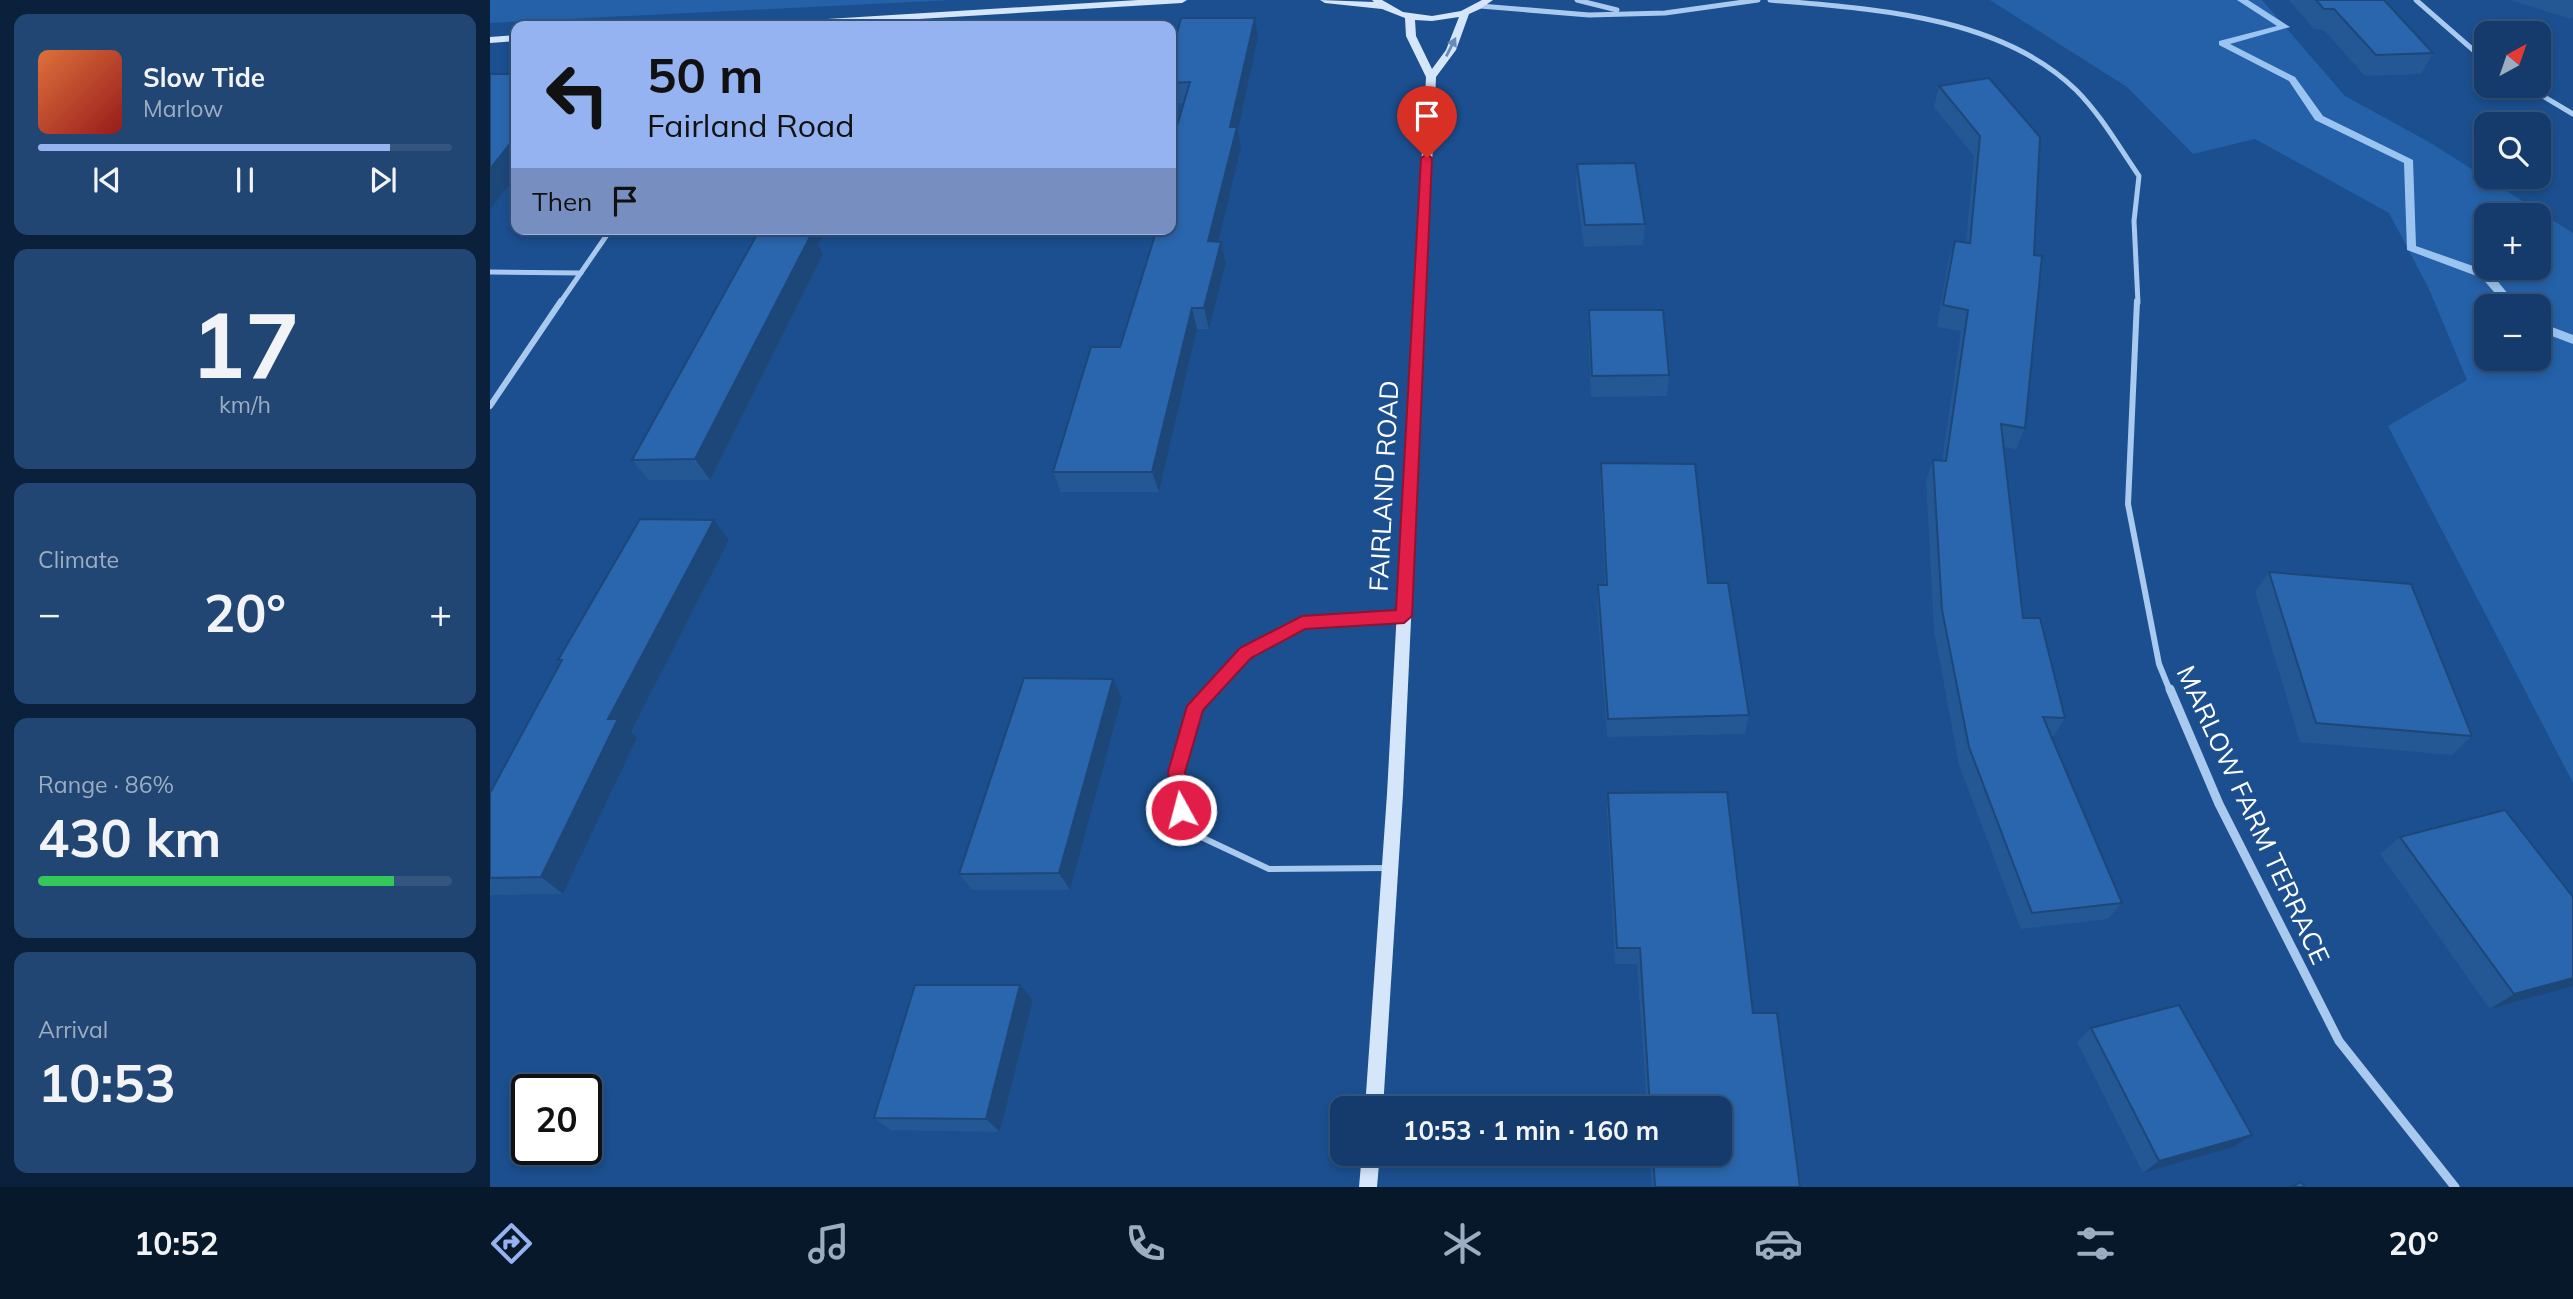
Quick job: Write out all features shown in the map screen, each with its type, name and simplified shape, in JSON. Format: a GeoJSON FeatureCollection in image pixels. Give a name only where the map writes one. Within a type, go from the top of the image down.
{"type":"FeatureCollection","features":[{"type":"Feature","properties":{"kind":"main road"},"geometry":{"type":"LineString","coordinates":[[843,21],[1182,0]]}},
{"type":"Feature","properties":{"kind":"main road"},"geometry":{"type":"LineString","coordinates":[[1325,0],[1379,3],[1410,17],[1437,19],[1465,13],[1484,3]]}},
{"type":"Feature","properties":{"kind":"main road"},"geometry":{"type":"LineString","coordinates":[[1431,77],[1451,50],[1465,13]]}},
{"type":"Feature","properties":{"kind":"main road","name":"FAIRLAND ROAD"},"geometry":{"type":"LineString","coordinates":[[1375,1096],[1404,616],[1431,77],[1411,36],[1410,17]]}},
{"type":"Feature","properties":{"kind":"main road"},"geometry":{"type":"LineString","coordinates":[[490,40],[511,38]]}},
{"type":"Feature","properties":{"kind":"main road"},"geometry":{"type":"LineString","coordinates":[[1368,1187],[1370,1166]]}},
{"type":"Feature","properties":{"kind":"street"},"geometry":{"type":"LineString","coordinates":[[1577,0],[1624,12]]}},
{"type":"Feature","properties":{"kind":"street"},"geometry":{"type":"LineString","coordinates":[[1484,3],[1589,15],[1664,13],[1758,0]]}},
{"type":"Feature","properties":{"kind":"street","name":"MARLOW FARM TERRACE"},"geometry":{"type":"LineString","coordinates":[[1770,0],[1865,9],[1921,18],[1986,38],[2036,62],[2068,83],[2102,124],[2139,176],[2134,221],[2138,313],[2128,504],[2159,664],[2219,804],[2339,1041],[2455,1187]]}},
{"type":"Feature","properties":{"kind":"street"},"geometry":{"type":"LineString","coordinates":[[2416,0],[2474,51]]}},
{"type":"Feature","properties":{"kind":"street"},"geometry":{"type":"LineString","coordinates":[[2546,98],[2573,114]]}},
{"type":"Feature","properties":{"kind":"street"},"geometry":{"type":"LineString","coordinates":[[490,407],[607,235]]}},
{"type":"Feature","properties":{"kind":"street"},"geometry":{"type":"LineString","coordinates":[[490,272],[581,273]]}},
{"type":"Feature","properties":{"kind":"lane"},"geometry":{"type":"LineString","coordinates":[[1390,868],[1269,869],[1184,830],[1177,772],[1196,706],[1246,653],[1302,623],[1404,616]]}},
{"type":"Feature","properties":{"kind":"shaded area"},"geometry":{"type":"Polygon","coordinates":[[[490,0],[952,0],[511,21],[490,23],[490,0]]]}},
{"type":"Feature","properties":{"kind":"shaded area"},"geometry":{"type":"Polygon","coordinates":[[[1990,0],[2262,0],[2345,96],[2429,142],[2474,170],[2474,189],[2503,189],[2526,203],[2474,203],[2474,280],[2551,280],[2551,219],[2573,233],[2573,783],[2388,426],[2467,380],[2429,289],[2389,213],[2255,139],[2193,154],[2127,87],[1990,0]]]}},
{"type":"Feature","properties":{"kind":"building"},"geometry":{"type":"Polygon","coordinates":[[[2316,0],[2384,0],[2433,53],[2376,55],[2334,9],[2324,9],[2316,0]]]}},
{"type":"Feature","properties":{"kind":"building"},"geometry":{"type":"Polygon","coordinates":[[[1181,18],[1255,18],[1230,127],[1237,127],[1208,241],[1221,242],[1204,308],[1192,308],[1152,472],[1053,472],[1091,347],[1120,347],[1155,235],[1176,235],[1176,129],[1190,82],[1176,83],[1176,36],[1181,18]]]}},
{"type":"Feature","properties":{"kind":"building"},"geometry":{"type":"Polygon","coordinates":[[[490,74],[511,74],[511,142],[490,169],[490,74]]]}},
{"type":"Feature","properties":{"kind":"building"},"geometry":{"type":"Polygon","coordinates":[[[1989,78],[2040,137],[2034,255],[2042,256],[2025,428],[2001,424],[2023,618],[2040,618],[2065,718],[2043,717],[2122,903],[2032,913],[1969,747],[1942,610],[1933,460],[1946,461],[1968,310],[1943,305],[1955,241],[1970,243],[1980,136],[1939,86],[1989,78]]]}},
{"type":"Feature","properties":{"kind":"building"},"geometry":{"type":"Polygon","coordinates":[[[1635,163],[1645,224],[1585,225],[1577,164],[1635,163]]]}},
{"type":"Feature","properties":{"kind":"building"},"geometry":{"type":"Polygon","coordinates":[[[757,235],[811,235],[695,459],[632,460],[757,235]]]}},
{"type":"Feature","properties":{"kind":"building"},"geometry":{"type":"Polygon","coordinates":[[[1589,310],[1663,310],[1669,375],[1592,376],[1589,310]]]}},
{"type":"Feature","properties":{"kind":"building"},"geometry":{"type":"Polygon","coordinates":[[[1601,463],[1695,464],[1708,583],[1728,583],[1749,715],[1608,719],[1598,585],[1607,585],[1601,463]]]}},
{"type":"Feature","properties":{"kind":"building"},"geometry":{"type":"Polygon","coordinates":[[[640,519],[714,520],[608,719],[618,719],[541,877],[490,878],[490,793],[562,660],[558,660],[640,519]]]}},
{"type":"Feature","properties":{"kind":"building"},"geometry":{"type":"Polygon","coordinates":[[[2269,572],[2411,584],[2472,736],[2316,723],[2269,572]]]}},
{"type":"Feature","properties":{"kind":"building"},"geometry":{"type":"Polygon","coordinates":[[[1024,678],[1113,679],[1059,873],[959,874],[1024,678]]]}},
{"type":"Feature","properties":{"kind":"building"},"geometry":{"type":"Polygon","coordinates":[[[1727,792],[1753,1013],[1777,1013],[1800,1187],[1655,1187],[1654,1166],[1732,1166],[1732,1096],[1649,1096],[1640,948],[1617,948],[1608,793],[1727,792]]]}},
{"type":"Feature","properties":{"kind":"building"},"geometry":{"type":"Polygon","coordinates":[[[2505,810],[2573,897],[2573,978],[2514,994],[2400,837],[2505,810]]]}},
{"type":"Feature","properties":{"kind":"building"},"geometry":{"type":"Polygon","coordinates":[[[915,985],[1020,985],[986,1119],[874,1118],[915,985]]]}},
{"type":"Feature","properties":{"kind":"building"},"geometry":{"type":"Polygon","coordinates":[[[2179,1005],[2252,1135],[2159,1161],[2091,1028],[2179,1005]]]}},
{"type":"Feature","properties":{"kind":"building"},"geometry":{"type":"Polygon","coordinates":[[[2301,1182],[2305,1187],[2291,1187],[2301,1182]]]}},
{"type":"Feature","properties":{"kind":"waterway"},"geometry":{"type":"LineString","coordinates":[[2242,0],[2285,27],[2222,43],[2292,79],[2319,118],[2409,162],[2411,248],[2486,275],[2502,294]]}},
{"type":"Feature","properties":{"kind":"waterway"},"geometry":{"type":"LineString","coordinates":[[2551,331],[2573,340]]}},
{"type":"Feature","properties":{"kind":"route"},"geometry":{"type":"LineString","coordinates":[[1181,810],[1177,772],[1196,706],[1246,653],[1302,623],[1404,616],[1427,158]]}}]}
